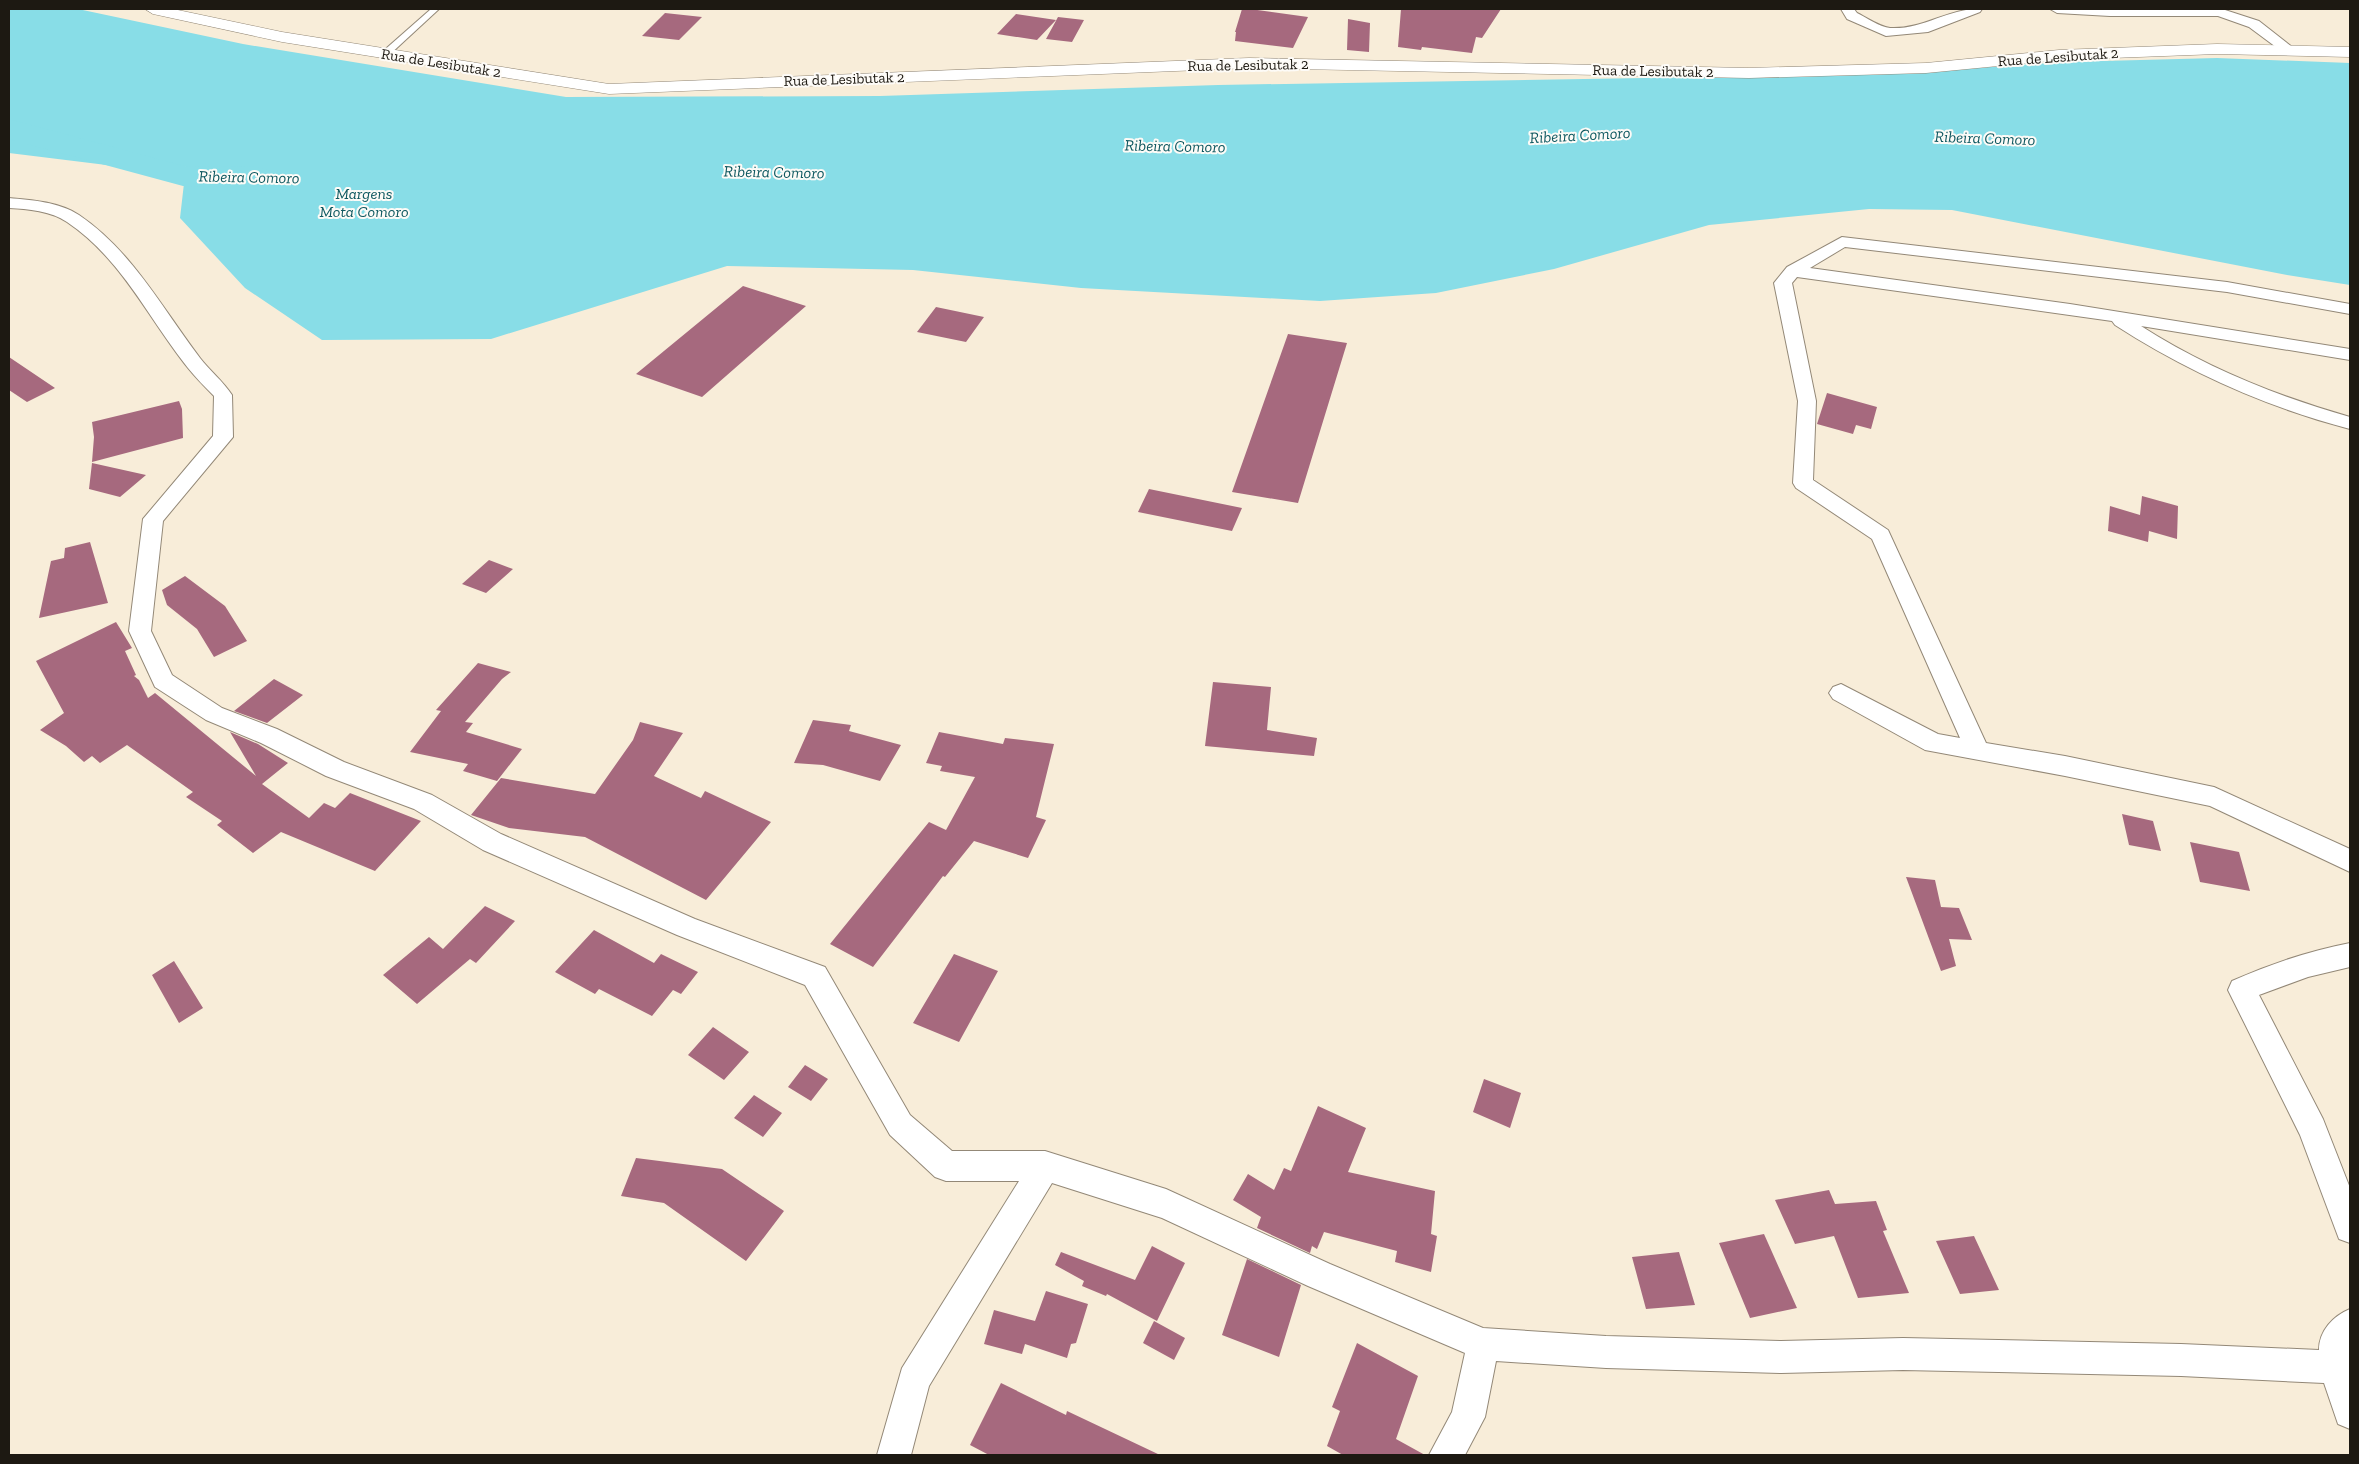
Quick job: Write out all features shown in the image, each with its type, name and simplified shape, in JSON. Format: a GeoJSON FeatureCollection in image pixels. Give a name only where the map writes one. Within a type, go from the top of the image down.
{"type":"FeatureCollection","features":[{"type":"Feature","properties":{"kind":"main road","name":"Rua de Lesibutak 2"},"geometry":{"type":"LineString","coordinates":[[153,9],[282,38],[609,89],[1249,63],[1748,73],[1926,68],[2089,54],[2217,49],[2350,52]]}},
{"type":"Feature","properties":{"kind":"street"},"geometry":{"type":"LineString","coordinates":[[1848,9],[1852,16],[1886,32],[1922,29],[1976,9]]}},
{"type":"Feature","properties":{"kind":"street"},"geometry":{"type":"LineString","coordinates":[[2057,9],[2110,12],[2218,12],[2254,24],[2289,50]]}},
{"type":"Feature","properties":{"kind":"street"},"geometry":{"type":"LineString","coordinates":[[1882,17],[1886,32]]}},
{"type":"Feature","properties":{"kind":"street"},"geometry":{"type":"LineString","coordinates":[[9,204],[36,205],[72,218],[115,254],[148,296],[194,363],[224,395],[223,437],[153,519],[140,631],[164,680],[214,714],[269,736],[335,769],[423,802],[492,842],[686,926],[815,976],[900,1125],[946,1166],[1045,1166],[1166,1204],[1319,1275],[1483,1344],[1606,1352],[1762,1357],[1903,1354],[2181,1360],[2336,1366]]}},
{"type":"Feature","properties":{"kind":"street"},"geometry":{"type":"LineString","coordinates":[[1977,750],[1881,535],[1803,483],[1807,401],[1783,283],[1793,271],[1842,242],[2227,287],[2350,309]]}},
{"type":"Feature","properties":{"kind":"street"},"geometry":{"type":"LineString","coordinates":[[1793,271],[2070,309],[2350,354]]}},
{"type":"Feature","properties":{"kind":"street"},"geometry":{"type":"LineString","coordinates":[[2115,317],[2173,353],[2240,387],[2292,406],[2350,423]]}},
{"type":"Feature","properties":{"kind":"street"},"geometry":{"type":"LineString","coordinates":[[1841,693],[1932,743],[2065,766],[2214,797],[2350,861]]}},
{"type":"Feature","properties":{"kind":"street"},"geometry":{"type":"LineString","coordinates":[[2350,955],[2313,962],[2275,974],[2242,990],[2313,1129],[2350,1228]]}},
{"type":"Feature","properties":{"kind":"street"},"geometry":{"type":"LineString","coordinates":[[894,1455],[914,1380],[1045,1166]]}},
{"type":"Feature","properties":{"kind":"street"},"geometry":{"type":"LineString","coordinates":[[2350,1325],[2335,1342],[2336,1366],[2350,1412]]}},
{"type":"Feature","properties":{"kind":"street"},"geometry":{"type":"LineString","coordinates":[[1446,1455],[1468,1417],[1483,1344]]}},
{"type":"Feature","properties":{"kind":"lane"},"geometry":{"type":"LineString","coordinates":[[384,55],[435,9]]}},
{"type":"Feature","properties":{"kind":"water","name":"Margens Mota Comoro"},"geometry":{"type":"Polygon","coordinates":[[[9,9],[78,9],[243,44],[566,97],[880,96],[1218,85],[1889,74],[2064,62],[2217,58],[2350,63],[2350,285],[2287,275],[1952,210],[1869,209],[1709,225],[1554,269],[1436,293],[1320,301],[1081,288],[913,270],[727,266],[491,339],[322,340],[245,288],[180,218],[186,166],[147,170],[9,153],[9,9]]]}},
{"type":"Feature","properties":{"kind":"building"},"geometry":{"type":"Polygon","coordinates":[[[1242,9],[1308,17],[1293,48],[1235,41],[1235,32],[1242,9]]]}},
{"type":"Feature","properties":{"kind":"building"},"geometry":{"type":"Polygon","coordinates":[[[1401,9],[1501,9],[1482,38],[1476,37],[1472,53],[1422,47],[1421,50],[1398,47],[1401,9]]]}},
{"type":"Feature","properties":{"kind":"building"},"geometry":{"type":"Polygon","coordinates":[[[665,13],[702,17],[679,40],[642,36],[665,13]]]}},
{"type":"Feature","properties":{"kind":"building"},"geometry":{"type":"Polygon","coordinates":[[[1016,14],[1056,20],[1037,40],[997,34],[1016,14]]]}},
{"type":"Feature","properties":{"kind":"building"},"geometry":{"type":"Polygon","coordinates":[[[1058,17],[1084,20],[1072,42],[1046,39],[1058,17]]]}},
{"type":"Feature","properties":{"kind":"building"},"geometry":{"type":"Polygon","coordinates":[[[1348,19],[1370,23],[1369,52],[1347,50],[1348,19]]]}},
{"type":"Feature","properties":{"kind":"building"},"geometry":{"type":"Polygon","coordinates":[[[743,286],[806,306],[702,397],[636,374],[743,286]]]}},
{"type":"Feature","properties":{"kind":"building"},"geometry":{"type":"Polygon","coordinates":[[[936,307],[984,317],[966,342],[917,332],[936,307]]]}},
{"type":"Feature","properties":{"kind":"building"},"geometry":{"type":"Polygon","coordinates":[[[1288,334],[1347,343],[1298,503],[1232,492],[1288,334]]]}},
{"type":"Feature","properties":{"kind":"building"},"geometry":{"type":"Polygon","coordinates":[[[9,357],[55,388],[27,402],[9,390],[9,357]]]}},
{"type":"Feature","properties":{"kind":"building"},"geometry":{"type":"Polygon","coordinates":[[[1827,393],[1877,407],[1871,429],[1856,425],[1853,434],[1817,424],[1827,393]]]}},
{"type":"Feature","properties":{"kind":"building"},"geometry":{"type":"Polygon","coordinates":[[[179,401],[182,409],[183,438],[92,462],[94,437],[92,422],[179,401]]]}},
{"type":"Feature","properties":{"kind":"building"},"geometry":{"type":"Polygon","coordinates":[[[92,463],[146,475],[120,497],[89,489],[92,463]]]}},
{"type":"Feature","properties":{"kind":"building"},"geometry":{"type":"Polygon","coordinates":[[[1149,489],[1242,508],[1232,531],[1138,512],[1149,489]]]}},
{"type":"Feature","properties":{"kind":"building"},"geometry":{"type":"Polygon","coordinates":[[[2142,496],[2178,506],[2177,539],[2149,531],[2148,542],[2108,531],[2110,506],[2140,515],[2142,496]]]}},
{"type":"Feature","properties":{"kind":"building"},"geometry":{"type":"Polygon","coordinates":[[[90,542],[108,603],[39,618],[51,561],[64,558],[65,548],[90,542]]]}},
{"type":"Feature","properties":{"kind":"building"},"geometry":{"type":"Polygon","coordinates":[[[489,560],[513,569],[486,593],[462,584],[489,560]]]}},
{"type":"Feature","properties":{"kind":"building"},"geometry":{"type":"Polygon","coordinates":[[[185,576],[225,606],[247,641],[214,657],[197,629],[167,605],[162,590],[185,576]]]}},
{"type":"Feature","properties":{"kind":"building"},"geometry":{"type":"Polygon","coordinates":[[[116,622],[132,648],[125,651],[136,675],[134,676],[139,680],[148,698],[155,693],[256,776],[230,732],[258,744],[288,763],[262,784],[309,818],[324,803],[335,808],[350,793],[421,821],[375,871],[281,832],[253,853],[217,825],[222,821],[186,797],[193,792],[127,745],[100,763],[92,756],[84,762],[66,746],[40,730],[64,713],[36,661],[116,622]]]}},
{"type":"Feature","properties":{"kind":"building"},"geometry":{"type":"Polygon","coordinates":[[[478,663],[511,672],[502,679],[465,722],[473,723],[466,732],[522,749],[497,781],[463,771],[468,764],[410,752],[441,711],[436,710],[478,663]]]}},
{"type":"Feature","properties":{"kind":"building"},"geometry":{"type":"Polygon","coordinates":[[[274,679],[303,695],[267,723],[234,711],[274,679]]]}},
{"type":"Feature","properties":{"kind":"building"},"geometry":{"type":"Polygon","coordinates":[[[1213,682],[1271,687],[1267,730],[1317,738],[1314,756],[1205,746],[1213,682]]]}},
{"type":"Feature","properties":{"kind":"building"},"geometry":{"type":"Polygon","coordinates":[[[813,720],[851,725],[849,731],[901,745],[880,781],[823,765],[794,763],[813,720]]]}},
{"type":"Feature","properties":{"kind":"building"},"geometry":{"type":"Polygon","coordinates":[[[640,722],[683,733],[654,776],[701,798],[705,791],[771,822],[706,900],[585,837],[509,828],[471,815],[501,778],[595,794],[633,740],[640,722]]]}},
{"type":"Feature","properties":{"kind":"building"},"geometry":{"type":"Polygon","coordinates":[[[939,732],[1003,744],[1005,738],[1054,744],[1036,817],[1046,820],[1028,858],[974,841],[945,877],[943,876],[873,967],[830,944],[929,822],[946,830],[975,777],[940,771],[942,766],[926,763],[939,732]]]}},
{"type":"Feature","properties":{"kind":"building"},"geometry":{"type":"Polygon","coordinates":[[[2122,814],[2153,821],[2161,851],[2129,845],[2122,814]]]}},
{"type":"Feature","properties":{"kind":"building"},"geometry":{"type":"Polygon","coordinates":[[[2190,842],[2239,852],[2250,891],[2200,882],[2190,842]]]}},
{"type":"Feature","properties":{"kind":"building"},"geometry":{"type":"Polygon","coordinates":[[[1906,877],[1935,880],[1941,907],[1959,908],[1972,940],[1949,939],[1956,966],[1941,971],[1906,877]]]}},
{"type":"Feature","properties":{"kind":"building"},"geometry":{"type":"Polygon","coordinates":[[[485,906],[515,921],[476,963],[470,959],[417,1004],[383,975],[429,937],[443,949],[485,906]]]}},
{"type":"Feature","properties":{"kind":"building"},"geometry":{"type":"Polygon","coordinates":[[[594,930],[654,963],[661,954],[698,972],[681,994],[673,990],[652,1016],[599,989],[595,994],[555,972],[594,930]]]}},
{"type":"Feature","properties":{"kind":"building"},"geometry":{"type":"Polygon","coordinates":[[[954,954],[998,971],[959,1042],[913,1023],[954,954]]]}},
{"type":"Feature","properties":{"kind":"building"},"geometry":{"type":"Polygon","coordinates":[[[174,961],[203,1008],[179,1023],[152,975],[174,961]]]}},
{"type":"Feature","properties":{"kind":"building"},"geometry":{"type":"Polygon","coordinates":[[[713,1027],[749,1052],[724,1080],[688,1055],[713,1027]]]}},
{"type":"Feature","properties":{"kind":"building"},"geometry":{"type":"Polygon","coordinates":[[[805,1065],[828,1079],[811,1101],[788,1087],[805,1065]]]}},
{"type":"Feature","properties":{"kind":"building"},"geometry":{"type":"Polygon","coordinates":[[[1484,1079],[1521,1093],[1510,1128],[1473,1112],[1484,1079]]]}},
{"type":"Feature","properties":{"kind":"building"},"geometry":{"type":"Polygon","coordinates":[[[754,1095],[782,1113],[763,1137],[734,1118],[754,1095]]]}},
{"type":"Feature","properties":{"kind":"building"},"geometry":{"type":"Polygon","coordinates":[[[1318,1106],[1366,1128],[1348,1172],[1435,1191],[1431,1234],[1437,1236],[1431,1272],[1395,1262],[1397,1251],[1324,1232],[1317,1249],[1312,1246],[1310,1253],[1257,1228],[1261,1217],[1233,1200],[1248,1174],[1274,1190],[1284,1168],[1291,1171],[1318,1106]]]}},
{"type":"Feature","properties":{"kind":"building"},"geometry":{"type":"Polygon","coordinates":[[[636,1158],[722,1169],[784,1211],[746,1261],[664,1203],[621,1196],[636,1158]]]}},
{"type":"Feature","properties":{"kind":"building"},"geometry":{"type":"Polygon","coordinates":[[[1829,1190],[1835,1204],[1876,1201],[1887,1230],[1883,1231],[1909,1293],[1858,1298],[1834,1236],[1795,1244],[1775,1200],[1829,1190]]]}},
{"type":"Feature","properties":{"kind":"building"},"geometry":{"type":"Polygon","coordinates":[[[1764,1234],[1797,1308],[1750,1318],[1719,1243],[1764,1234]]]}},
{"type":"Feature","properties":{"kind":"building"},"geometry":{"type":"Polygon","coordinates":[[[1974,1236],[1999,1290],[1960,1294],[1936,1241],[1974,1236]]]}},
{"type":"Feature","properties":{"kind":"building"},"geometry":{"type":"Polygon","coordinates":[[[1152,1246],[1185,1263],[1157,1321],[1107,1294],[1106,1296],[1082,1286],[1084,1281],[1055,1265],[1061,1252],[1135,1280],[1152,1246]]]}},
{"type":"Feature","properties":{"kind":"building"},"geometry":{"type":"Polygon","coordinates":[[[1679,1252],[1695,1305],[1646,1309],[1632,1257],[1679,1252]]]}},
{"type":"Feature","properties":{"kind":"building"},"geometry":{"type":"Polygon","coordinates":[[[1247,1259],[1301,1285],[1279,1357],[1222,1335],[1247,1259]]]}},
{"type":"Feature","properties":{"kind":"building"},"geometry":{"type":"Polygon","coordinates":[[[1046,1291],[1088,1304],[1076,1343],[1071,1344],[1067,1358],[1025,1344],[1022,1354],[984,1344],[994,1310],[1035,1321],[1046,1291]]]}},
{"type":"Feature","properties":{"kind":"building"},"geometry":{"type":"Polygon","coordinates":[[[1154,1321],[1185,1338],[1174,1360],[1143,1343],[1154,1321]]]}},
{"type":"Feature","properties":{"kind":"building"},"geometry":{"type":"Polygon","coordinates":[[[1357,1343],[1418,1376],[1396,1439],[1425,1455],[1343,1455],[1327,1446],[1340,1411],[1332,1407],[1357,1343]]]}},
{"type":"Feature","properties":{"kind":"building"},"geometry":{"type":"Polygon","coordinates":[[[1001,1383],[1066,1415],[1067,1411],[1160,1455],[989,1455],[970,1445],[1001,1383]]]}},
{"type":"Feature","properties":{"kind":"waterway","name":"Ribeira Comoro"},"geometry":{"type":"LineString","coordinates":[[9,129],[183,176],[257,177]]}}]}
